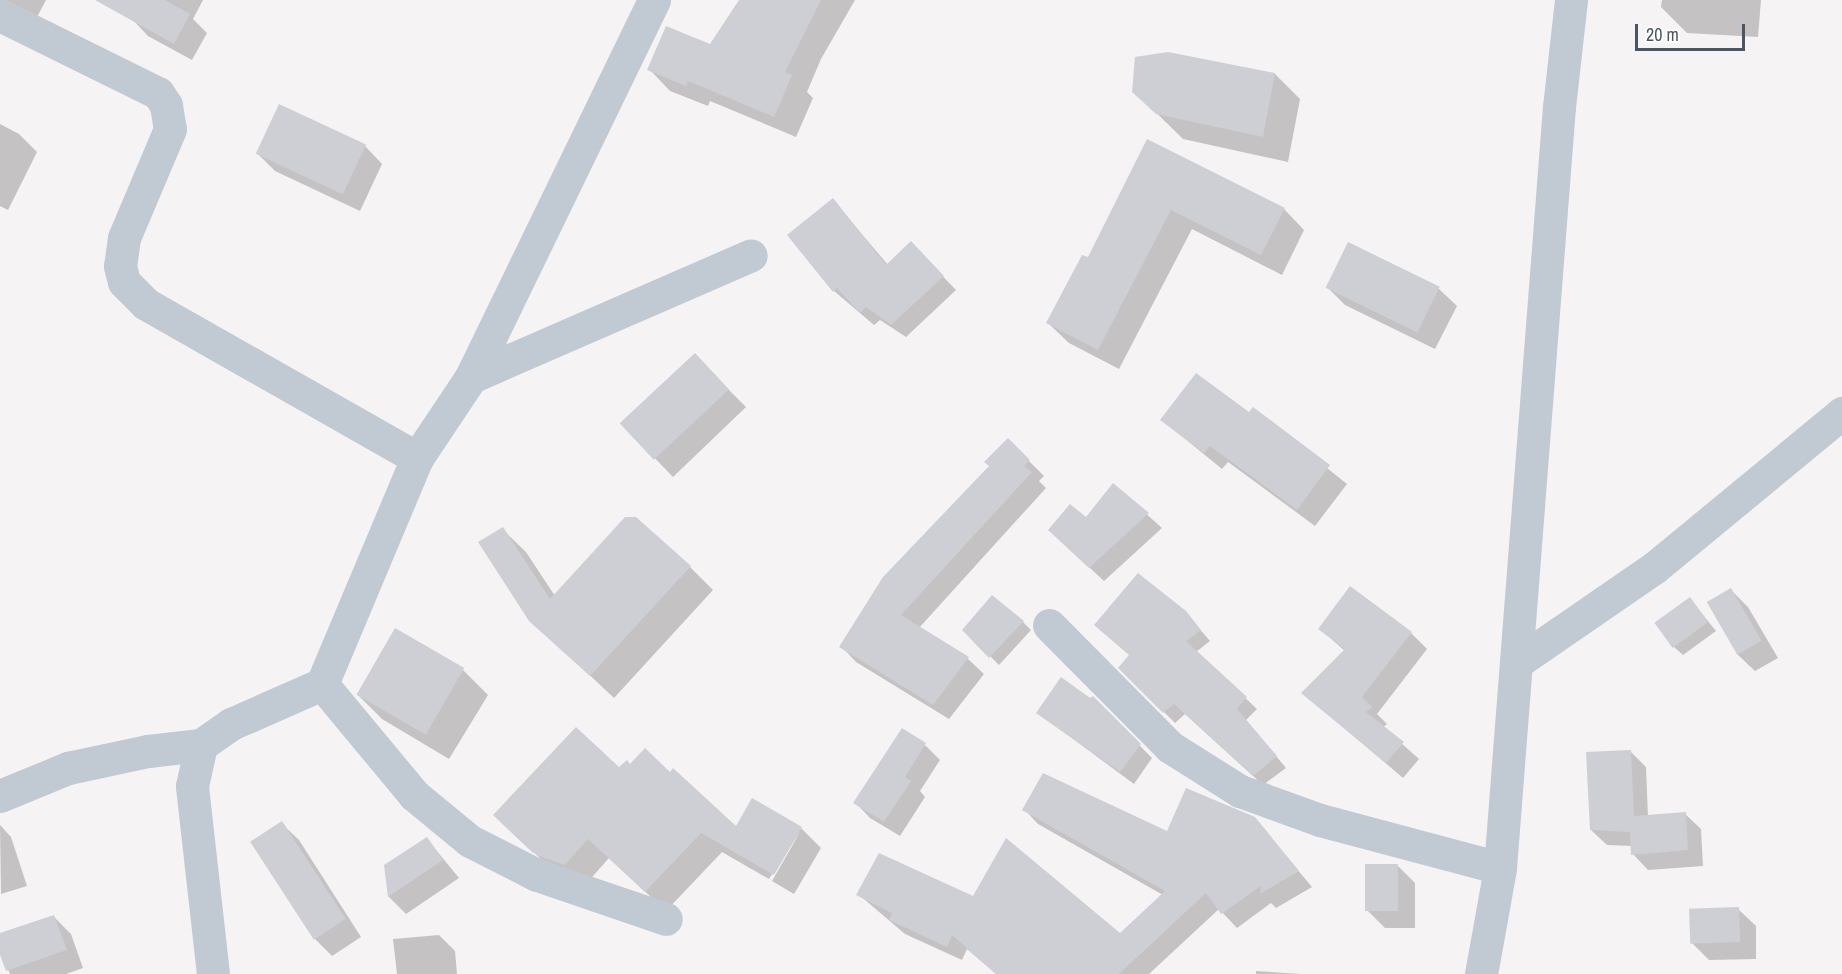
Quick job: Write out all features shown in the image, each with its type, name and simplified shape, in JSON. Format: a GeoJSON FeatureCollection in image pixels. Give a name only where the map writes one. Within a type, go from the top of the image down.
{"type":"FeatureCollection","features":[{"type":"Feature","properties":{"kind":"street"},"geometry":{"type":"LineString","coordinates":[[0,796],[68,768],[148,751],[201,745],[231,724],[322,684],[417,458],[471,377],[654,0]]}},
{"type":"Feature","properties":{"kind":"street"},"geometry":{"type":"LineString","coordinates":[[1481,974],[1500,868],[1519,661],[1559,107],[1571,0]]}},
{"type":"Feature","properties":{"kind":"street"},"geometry":{"type":"LineString","coordinates":[[0,15],[158,93],[166,105],[170,129],[124,238],[120,266],[124,282],[146,304],[417,458]]}},
{"type":"Feature","properties":{"kind":"street"},"geometry":{"type":"LineString","coordinates":[[471,377],[751,255]]}},
{"type":"Feature","properties":{"kind":"street"},"geometry":{"type":"LineString","coordinates":[[1519,661],[1654,568],[1842,413]]}},
{"type":"Feature","properties":{"kind":"street"},"geometry":{"type":"LineString","coordinates":[[1049,626],[1170,747],[1240,791],[1320,820],[1500,868]]}},
{"type":"Feature","properties":{"kind":"street"},"geometry":{"type":"LineString","coordinates":[[322,684],[414,795],[470,841],[537,875],[666,919]]}},
{"type":"Feature","properties":{"kind":"street"},"geometry":{"type":"LineString","coordinates":[[201,745],[192,786],[213,974]]}},
{"type":"Feature","properties":{"kind":"building"},"geometry":{"type":"Polygon","coordinates":[[[95,0],[165,0],[190,14],[174,44],[95,0]]]}},
{"type":"Feature","properties":{"kind":"building"},"geometry":{"type":"Polygon","coordinates":[[[739,0],[821,0],[785,72],[792,75],[774,117],[688,81],[686,86],[647,70],[666,26],[710,44],[739,0]]]}},
{"type":"Feature","properties":{"kind":"building"},"geometry":{"type":"Polygon","coordinates":[[[1168,52],[1275,73],[1263,137],[1156,114],[1132,92],[1135,57],[1168,52]]]}},
{"type":"Feature","properties":{"kind":"building"},"geometry":{"type":"Polygon","coordinates":[[[279,104],[366,145],[343,194],[256,154],[279,104]]]}},
{"type":"Feature","properties":{"kind":"building"},"geometry":{"type":"Polygon","coordinates":[[[1147,139],[1285,208],[1261,255],[1171,210],[1098,350],[1046,323],[1082,255],[1088,257],[1147,139]]]}},
{"type":"Feature","properties":{"kind":"building"},"geometry":{"type":"Polygon","coordinates":[[[833,198],[886,265],[911,241],[944,276],[891,325],[866,307],[860,313],[837,288],[833,292],[787,235],[833,198]]]}},
{"type":"Feature","properties":{"kind":"building"},"geometry":{"type":"Polygon","coordinates":[[[1348,242],[1440,287],[1417,333],[1326,288],[1348,242]]]}},
{"type":"Feature","properties":{"kind":"building"},"geometry":{"type":"Polygon","coordinates":[[[695,353],[729,390],[654,460],[620,423],[695,353]]]}},
{"type":"Feature","properties":{"kind":"building"},"geometry":{"type":"Polygon","coordinates":[[[1196,373],[1249,412],[1253,407],[1330,465],[1297,510],[1210,446],[1204,453],[1160,420],[1196,373]]]}},
{"type":"Feature","properties":{"kind":"building"},"geometry":{"type":"Polygon","coordinates":[[[1008,438],[1030,460],[1024,466],[1032,472],[901,615],[969,657],[933,705],[839,647],[883,577],[989,466],[984,462],[1008,438]]]}},
{"type":"Feature","properties":{"kind":"building"},"geometry":{"type":"Polygon","coordinates":[[[1113,483],[1149,513],[1089,568],[1048,530],[1070,504],[1086,517],[1113,483]]]}},
{"type":"Feature","properties":{"kind":"building"},"geometry":{"type":"Polygon","coordinates":[[[625,517],[636,517],[691,566],[590,676],[529,621],[478,542],[503,527],[550,599],[625,517]]]}},
{"type":"Feature","properties":{"kind":"building"},"geometry":{"type":"Polygon","coordinates":[[[1138,573],[1186,611],[1201,630],[1186,641],[1247,697],[1237,709],[1277,756],[1253,776],[1174,704],[1163,713],[1118,668],[1129,655],[1094,625],[1138,573]]]}},
{"type":"Feature","properties":{"kind":"building"},"geometry":{"type":"Polygon","coordinates":[[[1350,586],[1412,632],[1362,697],[1372,707],[1366,712],[1404,742],[1386,763],[1301,693],[1345,649],[1318,629],[1350,586]]]}},
{"type":"Feature","properties":{"kind":"building"},"geometry":{"type":"Polygon","coordinates":[[[1731,588],[1762,641],[1737,655],[1707,602],[1731,588]]]}},
{"type":"Feature","properties":{"kind":"building"},"geometry":{"type":"Polygon","coordinates":[[[992,595],[1024,621],[989,658],[962,630],[992,595]]]}},
{"type":"Feature","properties":{"kind":"building"},"geometry":{"type":"Polygon","coordinates":[[[1690,597],[1708,622],[1673,648],[1654,623],[1690,597]]]}},
{"type":"Feature","properties":{"kind":"building"},"geometry":{"type":"Polygon","coordinates":[[[395,628],[464,668],[426,735],[356,695],[395,628]]]}},
{"type":"Feature","properties":{"kind":"building"},"geometry":{"type":"Polygon","coordinates":[[[1061,677],[1090,698],[1093,696],[1141,744],[1120,772],[1036,713],[1061,677]]]}},
{"type":"Feature","properties":{"kind":"building"},"geometry":{"type":"Polygon","coordinates":[[[576,727],[619,767],[627,760],[630,764],[645,748],[670,772],[673,768],[736,826],[752,798],[802,827],[774,875],[701,833],[645,892],[588,839],[565,865],[532,852],[493,815],[576,727]]]}},
{"type":"Feature","properties":{"kind":"building"},"geometry":{"type":"Polygon","coordinates":[[[902,728],[926,743],[905,777],[911,781],[884,822],[853,803],[902,728]]]}},
{"type":"Feature","properties":{"kind":"building"},"geometry":{"type":"Polygon","coordinates":[[[1631,750],[1634,816],[1686,812],[1688,850],[1631,855],[1630,832],[1590,830],[1586,752],[1631,750]]]}},
{"type":"Feature","properties":{"kind":"building"},"geometry":{"type":"Polygon","coordinates":[[[1043,773],[1167,831],[1186,788],[1255,817],[1299,871],[1260,894],[1261,886],[1221,914],[1206,893],[1119,974],[996,974],[952,935],[947,947],[889,920],[892,913],[856,895],[879,853],[973,896],[1006,838],[1120,933],[1165,891],[1022,810],[1043,773]]]}},
{"type":"Feature","properties":{"kind":"building"},"geometry":{"type":"Polygon","coordinates":[[[282,821],[346,919],[314,940],[250,842],[282,821]]]}},
{"type":"Feature","properties":{"kind":"building"},"geometry":{"type":"Polygon","coordinates":[[[427,837],[443,860],[388,897],[384,865],[427,837]]]}},
{"type":"Feature","properties":{"kind":"building"},"geometry":{"type":"Polygon","coordinates":[[[1365,864],[1398,864],[1398,911],[1365,911],[1365,864]]]}},
{"type":"Feature","properties":{"kind":"building"},"geometry":{"type":"Polygon","coordinates":[[[1739,907],[1740,942],[1690,944],[1689,909],[1739,907]]]}},
{"type":"Feature","properties":{"kind":"building"},"geometry":{"type":"Polygon","coordinates":[[[54,915],[67,950],[6,971],[0,955],[0,933],[54,915]]]}}]}
